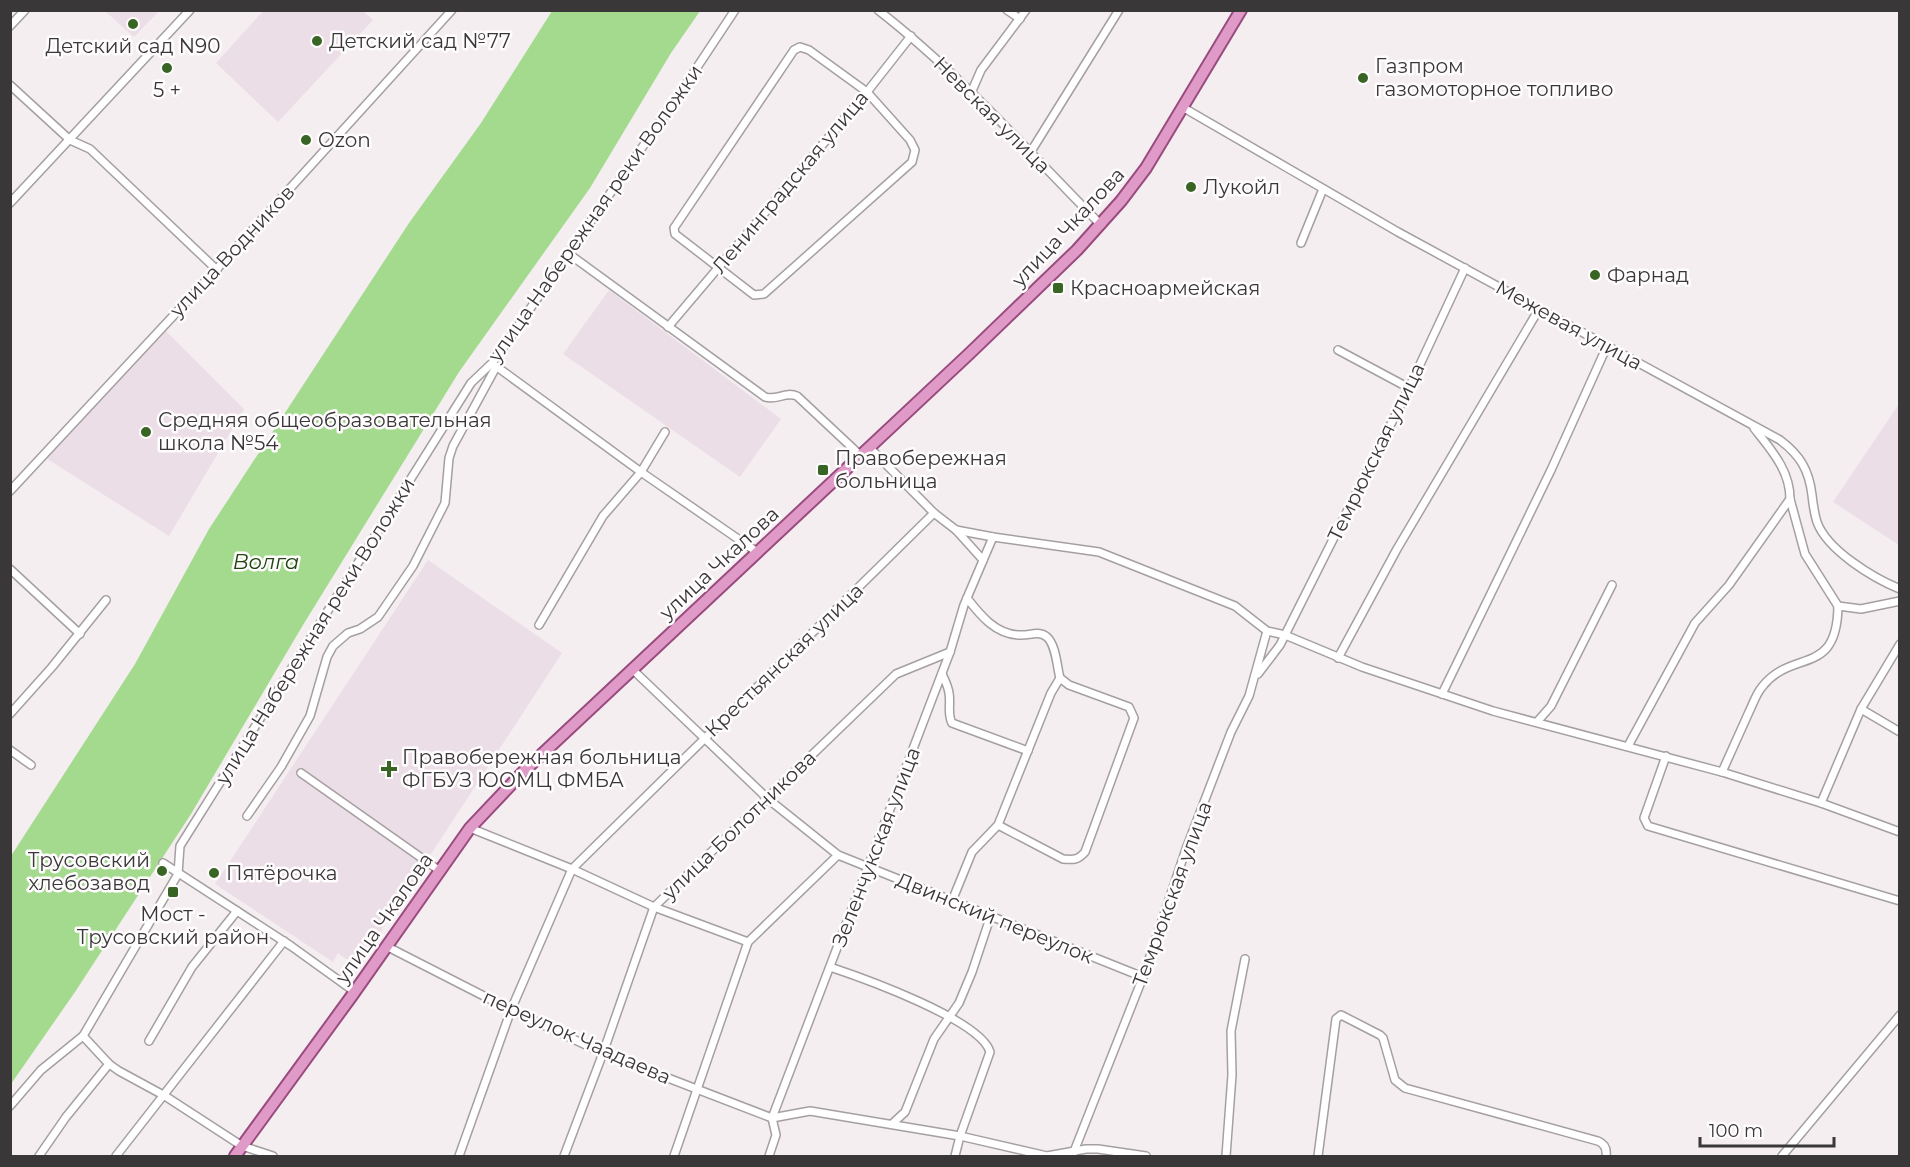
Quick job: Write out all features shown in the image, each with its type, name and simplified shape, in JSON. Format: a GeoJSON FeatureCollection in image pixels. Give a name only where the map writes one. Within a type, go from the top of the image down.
{"type":"FeatureCollection","features":[{"type":"Feature","properties":{"kind":"main road","name":"улица Чкалова"},"geometry":{"type":"LineString","coordinates":[[235,1156],[355,992],[470,828],[524,771],[969,354],[1101,225],[1146,168],[1241,10]]}},
{"type":"Feature","properties":{"kind":"street"},"geometry":{"type":"LineString","coordinates":[[10,26],[25,10]]}},
{"type":"Feature","properties":{"kind":"street"},"geometry":{"type":"LineString","coordinates":[[10,203],[190,10]]}},
{"type":"Feature","properties":{"kind":"street","name":"улица Водников"},"geometry":{"type":"LineString","coordinates":[[10,490],[216,270],[452,10]]}},
{"type":"Feature","properties":{"kind":"street","name":"улица Набережная реки Воложки"},"geometry":{"type":"LineString","coordinates":[[10,1106],[41,1070],[83,1036],[178,874],[180,846],[471,383],[494,365],[735,10]]}},
{"type":"Feature","properties":{"kind":"street","name":"Невская улица"},"geometry":{"type":"LineString","coordinates":[[878,10],[911,36],[971,93],[1101,225]]}},
{"type":"Feature","properties":{"kind":"street"},"geometry":{"type":"LineString","coordinates":[[1007,10],[1020,19]]}},
{"type":"Feature","properties":{"kind":"street"},"geometry":{"type":"LineString","coordinates":[[971,93],[981,70],[1026,10]]}},
{"type":"Feature","properties":{"kind":"street"},"geometry":{"type":"LineString","coordinates":[[1030,153],[1119,10]]}},
{"type":"Feature","properties":{"kind":"street","name":"Ленинградская улица"},"geometry":{"type":"LineString","coordinates":[[668,327],[867,92],[911,36]]}},
{"type":"Feature","properties":{"kind":"street"},"geometry":{"type":"LineString","coordinates":[[800,47],[808,50],[867,92],[910,140],[915,150],[912,162],[764,294],[751,293],[718,267],[675,234],[674,228],[794,50],[800,47]]}},
{"type":"Feature","properties":{"kind":"street"},"geometry":{"type":"LineString","coordinates":[[10,85],[70,140],[90,149],[216,270]]}},
{"type":"Feature","properties":{"kind":"street","name":"Межевая улица"},"geometry":{"type":"LineString","coordinates":[[1184,108],[1323,189],[1752,424],[1788,446],[1805,465],[1818,525],[1826,538],[1851,561],[1899,589]]}},
{"type":"Feature","properties":{"kind":"street"},"geometry":{"type":"LineString","coordinates":[[1301,243],[1323,189]]}},
{"type":"Feature","properties":{"kind":"street"},"geometry":{"type":"LineString","coordinates":[[568,254],[765,397],[774,399],[787,394],[797,396],[860,455]]}},
{"type":"Feature","properties":{"kind":"street","name":"Темрюкская улица"},"geometry":{"type":"LineString","coordinates":[[1254,679],[1280,645],[1409,388],[1465,268]]}},
{"type":"Feature","properties":{"kind":"street"},"geometry":{"type":"LineString","coordinates":[[1338,658],[1397,549],[1539,309]]}},
{"type":"Feature","properties":{"kind":"street"},"geometry":{"type":"LineString","coordinates":[[1442,694],[1551,470],[1607,346]]}},
{"type":"Feature","properties":{"kind":"street"},"geometry":{"type":"LineString","coordinates":[[1338,350],[1409,388]]}},
{"type":"Feature","properties":{"kind":"street"},"geometry":{"type":"LineString","coordinates":[[248,816],[281,767],[310,716],[327,657],[333,646],[348,633],[378,617],[412,566],[445,503],[449,458],[453,446],[494,365],[641,472],[758,552]]}},
{"type":"Feature","properties":{"kind":"street"},"geometry":{"type":"LineString","coordinates":[[1722,772],[1762,686],[1780,672],[1811,660],[1829,646],[1838,625],[1838,606],[1805,554],[1783,467],[1752,424]]}},
{"type":"Feature","properties":{"kind":"street"},"geometry":{"type":"LineString","coordinates":[[539,625],[603,516],[641,472],[665,432]]}},
{"type":"Feature","properties":{"kind":"street"},"geometry":{"type":"LineString","coordinates":[[869,447],[934,513],[956,530],[983,560]]}},
{"type":"Feature","properties":{"kind":"street"},"geometry":{"type":"LineString","coordinates":[[1629,746],[1695,623],[1729,585],[1790,499]]}},
{"type":"Feature","properties":{"kind":"street","name":"Крестьянская улица"},"geometry":{"type":"LineString","coordinates":[[459,1156],[511,1010],[572,869],[934,513]]}},
{"type":"Feature","properties":{"kind":"street"},"geometry":{"type":"LineString","coordinates":[[956,530],[1099,552],[1235,606],[1267,631],[1285,635],[1338,658],[1493,711],[1722,772],[1821,803],[1899,832]]}},
{"type":"Feature","properties":{"kind":"street","name":"Зеленчукская улица"},"geometry":{"type":"LineString","coordinates":[[769,1156],[776,1135],[772,1118],[942,674],[967,598],[993,537]]}},
{"type":"Feature","properties":{"kind":"street"},"geometry":{"type":"LineString","coordinates":[[10,569],[80,634]]}},
{"type":"Feature","properties":{"kind":"street"},"geometry":{"type":"LineString","coordinates":[[1537,722],[1551,706],[1612,585]]}},
{"type":"Feature","properties":{"kind":"street"},"geometry":{"type":"LineString","coordinates":[[967,598],[982,619],[999,629],[1022,636],[1038,633],[1046,637],[1051,642],[1060,678],[1069,685],[1129,707],[1133,714],[1133,722],[1085,852],[1081,857],[1074,861],[1063,859],[998,825]]}},
{"type":"Feature","properties":{"kind":"street"},"geometry":{"type":"LineString","coordinates":[[10,714],[80,634],[106,600]]}},
{"type":"Feature","properties":{"kind":"street"},"geometry":{"type":"LineString","coordinates":[[1838,606],[1861,609],[1899,601]]}},
{"type":"Feature","properties":{"kind":"street","name":"Темрюкская улица"},"geometry":{"type":"LineString","coordinates":[[1073,1154],[1143,977],[1186,849],[1231,732],[1249,696],[1267,631]]}},
{"type":"Feature","properties":{"kind":"street"},"geometry":{"type":"LineString","coordinates":[[1821,803],[1861,709],[1899,644]]}},
{"type":"Feature","properties":{"kind":"street","name":"улица Болотникова"},"geometry":{"type":"LineString","coordinates":[[564,1156],[654,907],[896,674],[950,652]]}},
{"type":"Feature","properties":{"kind":"street","name":"Двинский переулок"},"geometry":{"type":"LineString","coordinates":[[632,669],[768,799],[838,855],[1143,977]]}},
{"type":"Feature","properties":{"kind":"street"},"geometry":{"type":"LineString","coordinates":[[942,674],[948,685],[952,723],[1028,752]]}},
{"type":"Feature","properties":{"kind":"street"},"geometry":{"type":"LineString","coordinates":[[952,901],[972,852],[998,825],[1051,693],[1060,678]]}},
{"type":"Feature","properties":{"kind":"street"},"geometry":{"type":"LineString","coordinates":[[1861,709],[1899,732]]}},
{"type":"Feature","properties":{"kind":"street"},"geometry":{"type":"LineString","coordinates":[[10,750],[31,765]]}},
{"type":"Feature","properties":{"kind":"street"},"geometry":{"type":"LineString","coordinates":[[1666,756],[1644,818],[1647,826],[1899,901]]}},
{"type":"Feature","properties":{"kind":"street"},"geometry":{"type":"LineString","coordinates":[[301,773],[440,871]]}},
{"type":"Feature","properties":{"kind":"street"},"geometry":{"type":"LineString","coordinates":[[470,828],[572,869],[654,907],[748,942]]}},
{"type":"Feature","properties":{"kind":"street"},"geometry":{"type":"LineString","coordinates":[[674,1156],[748,942],[838,855]]}},
{"type":"Feature","properties":{"kind":"street"},"geometry":{"type":"LineString","coordinates":[[163,863],[284,941],[355,992]]}},
{"type":"Feature","properties":{"kind":"street"},"geometry":{"type":"LineString","coordinates":[[149,1041],[192,967],[237,911]]}},
{"type":"Feature","properties":{"kind":"street"},"geometry":{"type":"LineString","coordinates":[[892,1124],[905,1112],[934,1039],[959,1003],[991,915]]}},
{"type":"Feature","properties":{"kind":"street"},"geometry":{"type":"LineString","coordinates":[[117,1156],[284,941]]}},
{"type":"Feature","properties":{"kind":"street","name":"переулок Чаадаева"},"geometry":{"type":"LineString","coordinates":[[386,946],[511,1010],[603,1053],[772,1118]]}},
{"type":"Feature","properties":{"kind":"street"},"geometry":{"type":"LineString","coordinates":[[1226,1156],[1232,1075],[1231,1031],[1245,959]]}},
{"type":"Feature","properties":{"kind":"street"},"geometry":{"type":"LineString","coordinates":[[830,968],[874,982],[949,1017],[982,1038],[990,1052],[955,1156]]}},
{"type":"Feature","properties":{"kind":"street"},"geometry":{"type":"LineString","coordinates":[[1782,1156],[1899,1015]]}},
{"type":"Feature","properties":{"kind":"street"},"geometry":{"type":"LineString","coordinates":[[1318,1156],[1338,1016],[1344,1016],[1383,1038],[1395,1080],[1405,1088],[1598,1141],[1605,1146],[1606,1156]]}},
{"type":"Feature","properties":{"kind":"street"},"geometry":{"type":"LineString","coordinates":[[83,1036],[109,1064],[165,1096],[242,1146],[273,1156]]}},
{"type":"Feature","properties":{"kind":"street"},"geometry":{"type":"LineString","coordinates":[[39,1156],[66,1117],[109,1064]]}},
{"type":"Feature","properties":{"kind":"street"},"geometry":{"type":"LineString","coordinates":[[772,1118],[810,1111],[960,1136],[1047,1156],[1073,1154],[1086,1149],[1146,1156]]}},
{"type":"Feature","properties":{"kind":"shaded area"},"geometry":{"type":"Polygon","coordinates":[[[264,10],[363,11],[373,20],[278,122],[216,63],[264,10]]]}},
{"type":"Feature","properties":{"kind":"shaded area","name":"Детский сад N90"},"geometry":{"type":"Polygon","coordinates":[[[105,11],[159,11],[134,37],[105,11]]]}},
{"type":"Feature","properties":{"kind":"shaded area"},"geometry":{"type":"Polygon","coordinates":[[[609,290],[781,419],[740,477],[563,354],[609,290]]]}},
{"type":"Feature","properties":{"kind":"shaded area","name":"Средняя общеобразовательная школа №54"},"geometry":{"type":"Polygon","coordinates":[[[160,325],[244,409],[169,536],[41,455],[160,325]]]}},
{"type":"Feature","properties":{"kind":"shaded area"},"geometry":{"type":"Polygon","coordinates":[[[1899,404],[1899,545],[1833,502],[1899,404]]]}},
{"type":"Feature","properties":{"kind":"shaded area","name":"Правобережная больница ФГБУЗ ЮОМЦ ФМБА"},"geometry":{"type":"Polygon","coordinates":[[[428,560],[562,653],[362,960],[357,957],[346,959],[338,953],[333,962],[215,884],[428,560]]]}},
{"type":"Feature","properties":{"kind":"water","name":"Волга"},"geometry":{"type":"Polygon","coordinates":[[[552,11],[700,11],[671,53],[590,188],[459,372],[303,625],[191,814],[75,992],[11,1084],[11,856],[135,664],[209,529],[409,223],[481,123],[552,11]]]}},
{"type":"Feature","properties":{"kind":"place","name":"Детский сад N90"},"geometry":{"type":"Point","coordinates":[133,24]}},
{"type":"Feature","properties":{"kind":"place","name":"Детский сад №77"},"geometry":{"type":"Point","coordinates":[317,41]}},
{"type":"Feature","properties":{"kind":"place","name":"5 +"},"geometry":{"type":"Point","coordinates":[167,68]}},
{"type":"Feature","properties":{"kind":"place","name":"Газпром газомоторное топливо"},"geometry":{"type":"Point","coordinates":[1363,78]}},
{"type":"Feature","properties":{"kind":"place","name":"Ozon"},"geometry":{"type":"Point","coordinates":[306,140]}},
{"type":"Feature","properties":{"kind":"place","name":"Лукойл"},"geometry":{"type":"Point","coordinates":[1191,187]}},
{"type":"Feature","properties":{"kind":"place","name":"Фарнад"},"geometry":{"type":"Point","coordinates":[1595,275]}},
{"type":"Feature","properties":{"kind":"place","name":"Красноармейская"},"geometry":{"type":"Point","coordinates":[1058,288]}},
{"type":"Feature","properties":{"kind":"place","name":"Средняя общеобразовательная школа №54"},"geometry":{"type":"Point","coordinates":[146,432]}},
{"type":"Feature","properties":{"kind":"place","name":"Правобережная больница"},"geometry":{"type":"Point","coordinates":[823,470]}},
{"type":"Feature","properties":{"kind":"place","name":"Правобережная больница ФГБУЗ ЮОМЦ ФМБА"},"geometry":{"type":"Point","coordinates":[389,769]}},
{"type":"Feature","properties":{"kind":"place","name":"Трусовский хлебозавод"},"geometry":{"type":"Point","coordinates":[162,871]}},
{"type":"Feature","properties":{"kind":"place","name":"Пятёрочка"},"geometry":{"type":"Point","coordinates":[214,873]}},
{"type":"Feature","properties":{"kind":"place","name":"Мост - Трусовский район"},"geometry":{"type":"Point","coordinates":[173,892]}}]}
